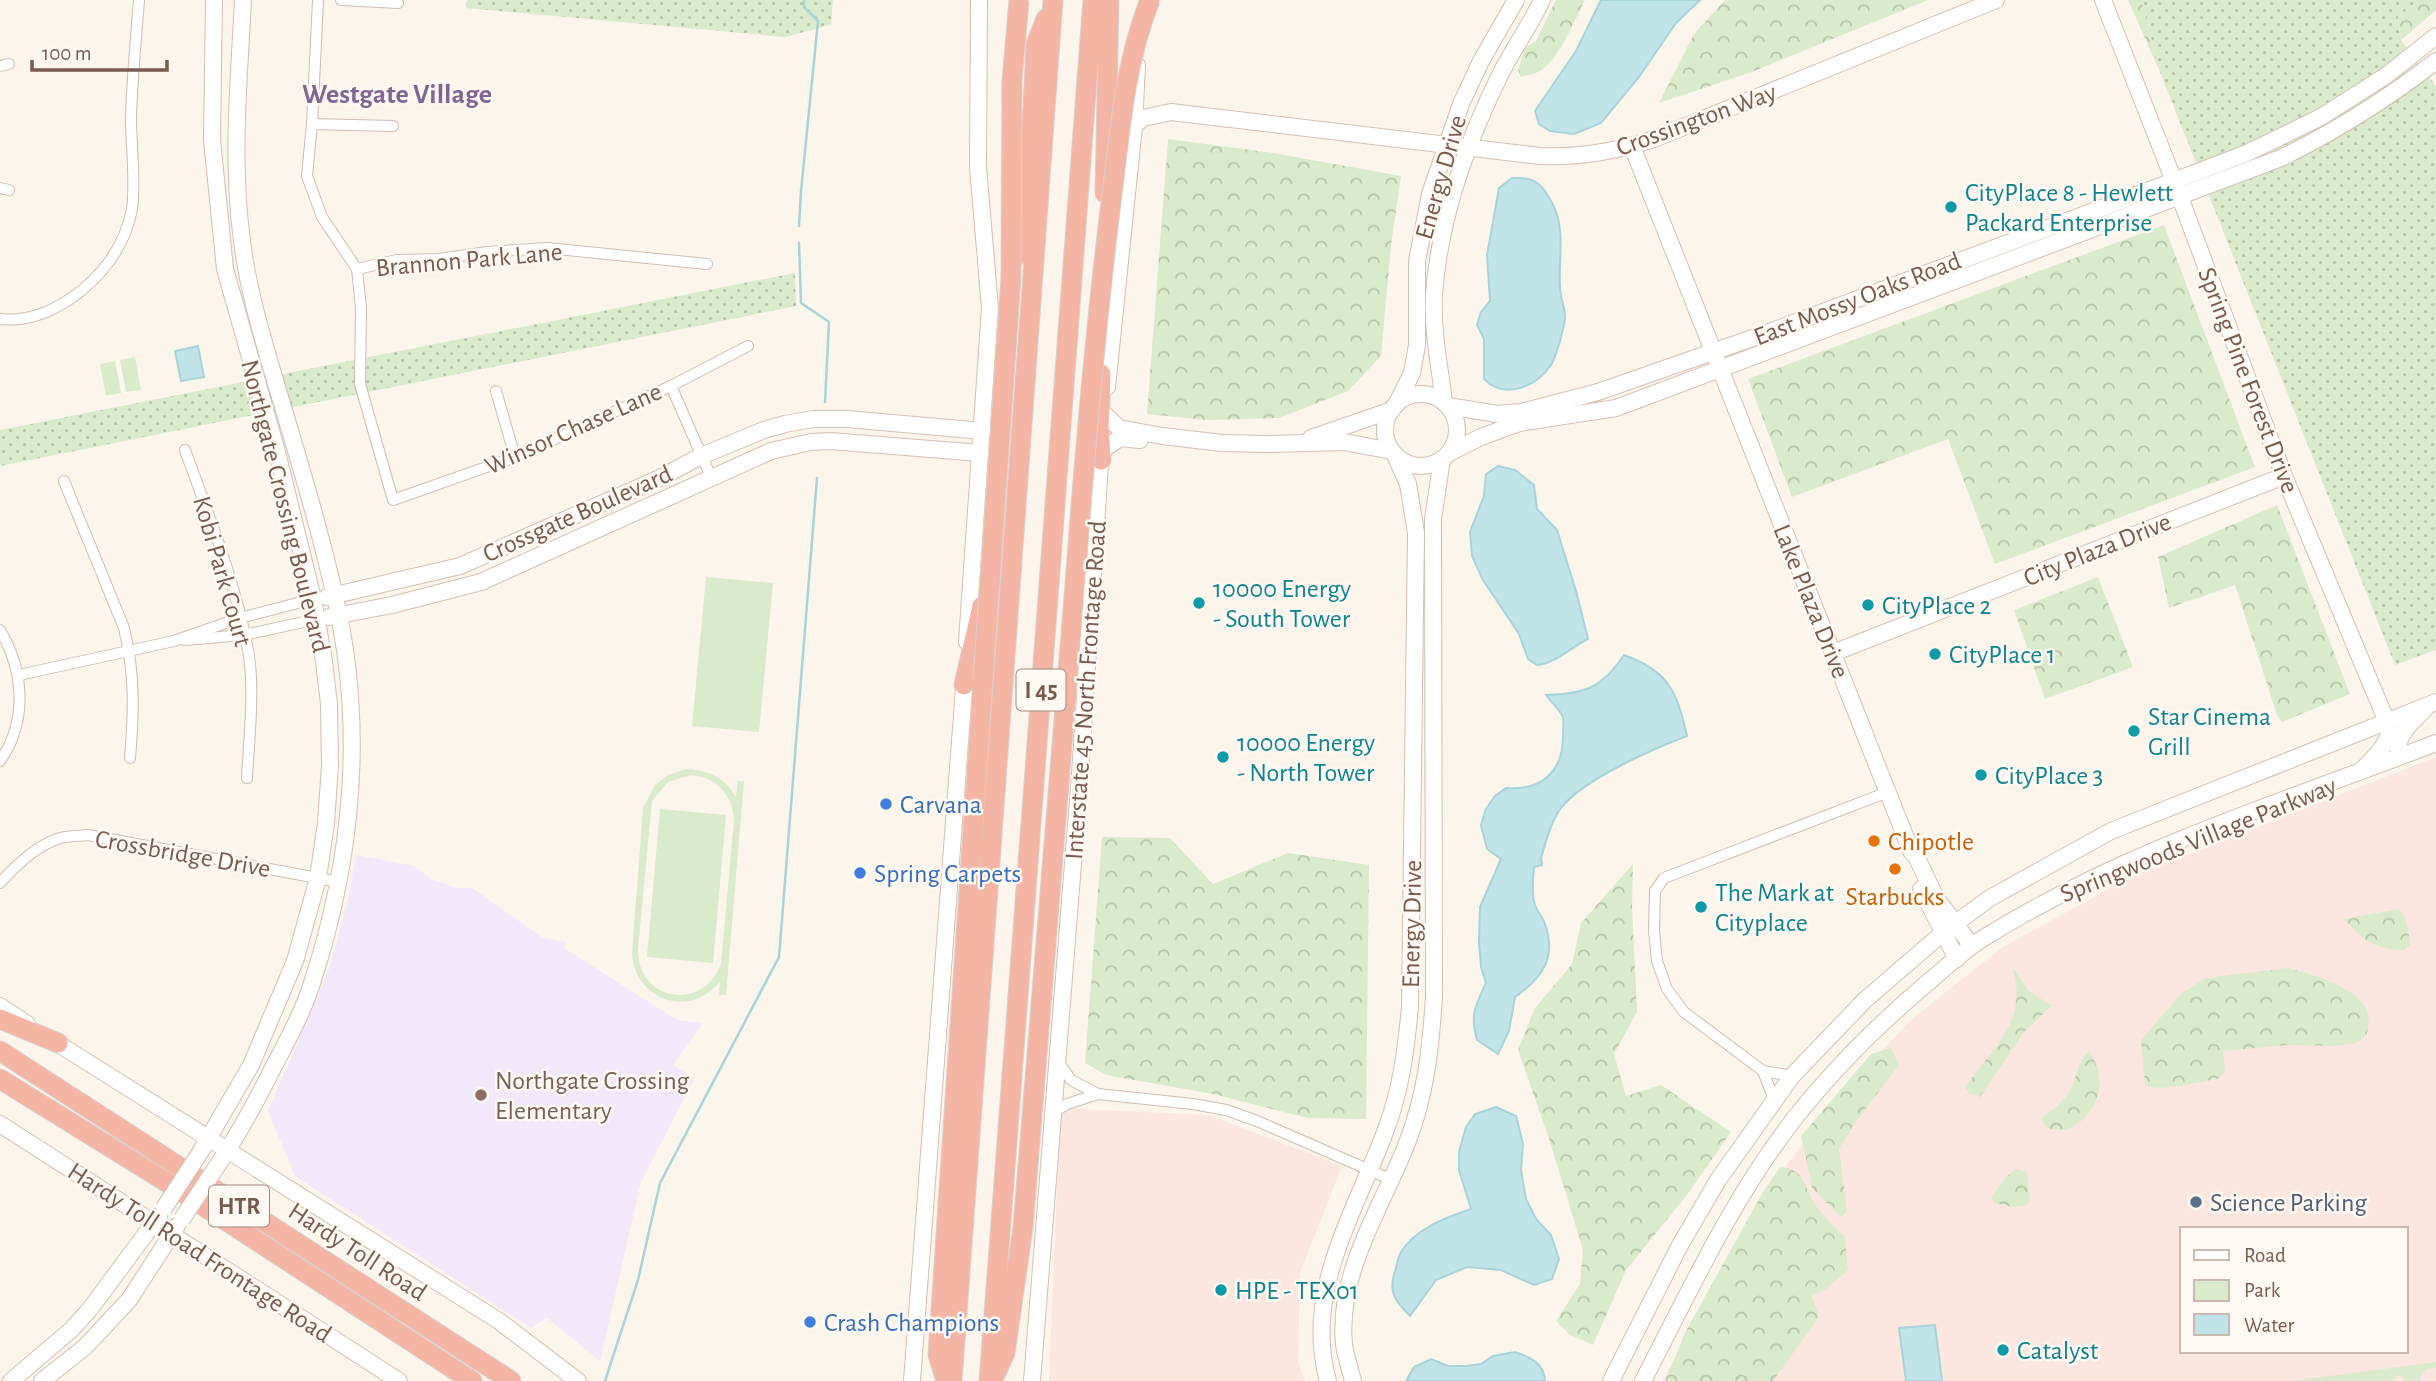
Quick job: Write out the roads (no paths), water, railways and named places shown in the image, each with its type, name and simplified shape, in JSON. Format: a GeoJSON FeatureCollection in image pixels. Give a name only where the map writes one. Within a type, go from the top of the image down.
{"type":"FeatureCollection","features":[{"type":"Feature","properties":{"kind":"highway"},"geometry":{"type":"LineString","coordinates":[[946,1381],[938,1355],[974,682],[1012,278],[1012,81],[1019,0]]}},
{"type":"Feature","properties":{"kind":"highway","name":"I 45"},"geometry":{"type":"LineString","coordinates":[[990,1381],[1093,0]]}},
{"type":"Feature","properties":{"kind":"highway"},"geometry":{"type":"LineString","coordinates":[[1101,456],[1099,426],[1109,0]]}},
{"type":"Feature","properties":{"kind":"highway"},"geometry":{"type":"LineString","coordinates":[[990,1381],[1005,1353],[1023,1227],[1086,430],[1121,112],[1133,48],[1150,0]]}},
{"type":"Feature","properties":{"kind":"highway"},"geometry":{"type":"LineString","coordinates":[[974,682],[986,589],[1031,122],[1036,44],[1053,1]]}},
{"type":"Feature","properties":{"kind":"highway","name":"I 45"},"geometry":{"type":"LineString","coordinates":[[952,1381],[1053,1]]}},
{"type":"Feature","properties":{"kind":"highway"},"geometry":{"type":"LineString","coordinates":[[0,1019],[58,1043]]}},
{"type":"Feature","properties":{"kind":"highway","name":"Hardy Toll Road"},"geometry":{"type":"LineString","coordinates":[[0,1051],[511,1381]]}},
{"type":"Feature","properties":{"kind":"highway","name":"Hardy Toll Road"},"geometry":{"type":"LineString","coordinates":[[0,1079],[164,1181],[472,1381]]}},
{"type":"Feature","properties":{"kind":"street"},"geometry":{"type":"LineString","coordinates":[[0,319],[16,321],[42,314],[70,299],[95,279],[110,261],[125,235],[132,207],[131,116],[139,0]]}},
{"type":"Feature","properties":{"kind":"street","name":"Northgate Crossing Boulevard"},"geometry":{"type":"LineString","coordinates":[[11,1381],[71,1330],[90,1309],[164,1208],[205,1145],[251,1065],[272,1018],[295,961],[318,878],[326,822],[330,729],[324,661],[313,599],[276,448],[225,269],[212,140],[214,0]]}},
{"type":"Feature","properties":{"kind":"street","name":"Northgate Crossing Boulevard"},"geometry":{"type":"LineString","coordinates":[[42,1381],[85,1347],[128,1300],[252,1109],[312,985],[339,882],[350,805],[352,728],[348,659],[335,595],[257,316],[245,262],[236,165],[243,0]]}},
{"type":"Feature","properties":{"kind":"street"},"geometry":{"type":"LineString","coordinates":[[318,0],[307,176],[322,217],[357,269]]}},
{"type":"Feature","properties":{"kind":"street"},"geometry":{"type":"LineString","coordinates":[[341,0],[398,3]]}},
{"type":"Feature","properties":{"kind":"street"},"geometry":{"type":"LineString","coordinates":[[912,1381],[974,682],[981,453],[990,308],[978,167],[979,0]]}},
{"type":"Feature","properties":{"kind":"street","name":"Interstate 45 North Frontage Road"},"geometry":{"type":"LineString","coordinates":[[1032,1381],[1058,1061],[1104,414],[1134,126],[1138,0]]}},
{"type":"Feature","properties":{"kind":"street","name":"Energy Drive"},"geometry":{"type":"LineString","coordinates":[[1394,407],[1412,373],[1417,345],[1417,261],[1430,194],[1461,104],[1481,61],[1516,0]]}},
{"type":"Feature","properties":{"kind":"street","name":"Energy Drive"},"geometry":{"type":"LineString","coordinates":[[1446,404],[1435,345],[1434,298],[1437,264],[1450,204],[1483,111],[1501,72],[1542,0]]}},
{"type":"Feature","properties":{"kind":"street","name":"Crossington Way"},"geometry":{"type":"LineString","coordinates":[[1136,89],[1150,106],[1171,113],[1556,157],[1585,156],[1632,146],[1996,0]]}},
{"type":"Feature","properties":{"kind":"street","name":"Spring Pine Forest Drive"},"geometry":{"type":"LineString","coordinates":[[2103,0],[2177,188],[2284,476],[2399,753]]}},
{"type":"Feature","properties":{"kind":"street","name":"East Mossy Oaks Road"},"geometry":{"type":"LineString","coordinates":[[2177,188],[2321,117],[2376,82],[2436,36]]}},
{"type":"Feature","properties":{"kind":"street","name":"East Mossy Oaks Road"},"geometry":{"type":"LineString","coordinates":[[1446,404],[1497,414],[1521,412],[1598,392],[1868,294],[2019,246],[2177,188],[2281,158],[2335,131],[2387,98],[2436,61]]}},
{"type":"Feature","properties":{"kind":"street"},"geometry":{"type":"LineString","coordinates":[[2376,82],[2387,98]]}},
{"type":"Feature","properties":{"kind":"street","name":"Crossington Way"},"geometry":{"type":"LineString","coordinates":[[1134,126],[1143,118],[1171,113]]}},
{"type":"Feature","properties":{"kind":"street"},"geometry":{"type":"LineString","coordinates":[[312,124],[393,126]]}},
{"type":"Feature","properties":{"kind":"street","name":"Lake Plaza Drive"},"geometry":{"type":"LineString","coordinates":[[1632,146],[1911,850],[1950,927],[1957,959]]}},
{"type":"Feature","properties":{"kind":"street","name":"East Mossy Oaks Road"},"geometry":{"type":"LineString","coordinates":[[1446,456],[1481,437],[1519,423],[1616,408],[1875,310],[2019,246]]}},
{"type":"Feature","properties":{"kind":"street","name":"Brannon Park Lane"},"geometry":{"type":"LineString","coordinates":[[357,269],[397,260],[439,259],[487,252],[547,248],[707,264]]}},
{"type":"Feature","properties":{"kind":"street"},"geometry":{"type":"LineString","coordinates":[[225,269],[245,262]]}},
{"type":"Feature","properties":{"kind":"street","name":"Winsor Chase Lane"},"geometry":{"type":"LineString","coordinates":[[357,269],[361,308],[360,384],[393,500],[515,457],[671,386],[748,345]]}},
{"type":"Feature","properties":{"kind":"street"},"geometry":{"type":"LineString","coordinates":[[1868,294],[1875,310]]}},
{"type":"Feature","properties":{"kind":"street"},"geometry":{"type":"LineString","coordinates":[[671,386],[711,478]]}},
{"type":"Feature","properties":{"kind":"street"},"geometry":{"type":"LineString","coordinates":[[496,391],[515,457]]}},
{"type":"Feature","properties":{"kind":"street"},"geometry":{"type":"LineString","coordinates":[[1104,414],[1119,428],[1162,436],[1233,443],[1344,442],[1394,453],[1415,466],[1427,466],[1446,456],[1457,432],[1456,421],[1446,404],[1432,396],[1419,395],[1303,442]]}},
{"type":"Feature","properties":{"kind":"street"},"geometry":{"type":"LineString","coordinates":[[1394,407],[1385,434],[1394,453]]}},
{"type":"Feature","properties":{"kind":"street","name":"Crossgate Boulevard"},"geometry":{"type":"LineString","coordinates":[[19,675],[174,641],[240,618],[460,566],[764,430],[813,419],[847,419],[983,431]]}},
{"type":"Feature","properties":{"kind":"street"},"geometry":{"type":"LineString","coordinates":[[1101,456],[1120,438],[1138,440],[1162,436]]}},
{"type":"Feature","properties":{"kind":"street"},"geometry":{"type":"LineString","coordinates":[[276,448],[293,442]]}},
{"type":"Feature","properties":{"kind":"street","name":"Crossgate Boulevard"},"geometry":{"type":"LineString","coordinates":[[174,641],[244,635],[392,606],[481,582],[771,451],[811,442],[844,442],[981,453]]}},
{"type":"Feature","properties":{"kind":"street","name":"Kobi Park Court"},"geometry":{"type":"LineString","coordinates":[[186,450],[226,564],[248,652],[251,715],[247,778]]}},
{"type":"Feature","properties":{"kind":"street","name":"Energy Drive"},"geometry":{"type":"LineString","coordinates":[[1328,1381],[1321,1323],[1325,1290],[1333,1257],[1386,1131],[1403,1073],[1410,1007],[1416,533],[1408,484],[1394,453]]}},
{"type":"Feature","properties":{"kind":"street","name":"Energy Drive"},"geometry":{"type":"LineString","coordinates":[[1353,1381],[1344,1345],[1345,1305],[1353,1266],[1407,1142],[1422,1096],[1431,1045],[1434,996],[1433,519],[1446,456]]}},
{"type":"Feature","properties":{"kind":"street","name":"City Plaza Drive"},"geometry":{"type":"LineString","coordinates":[[1833,653],[2284,476]]}},
{"type":"Feature","properties":{"kind":"street"},"geometry":{"type":"LineString","coordinates":[[64,481],[124,628],[133,673],[134,706],[130,758]]}},
{"type":"Feature","properties":{"kind":"street"},"geometry":{"type":"LineString","coordinates":[[581,513],[589,533]]}},
{"type":"Feature","properties":{"kind":"street"},"geometry":{"type":"LineString","coordinates":[[460,566],[467,586]]}},
{"type":"Feature","properties":{"kind":"street"},"geometry":{"type":"LineString","coordinates":[[0,630],[8,643],[19,675],[19,708],[14,737],[0,761]]}},
{"type":"Feature","properties":{"kind":"street"},"geometry":{"type":"LineString","coordinates":[[2399,753],[2398,740],[2403,732],[2433,703]]}},
{"type":"Feature","properties":{"kind":"street","name":"Springwoods Village Parkway"},"geometry":{"type":"LineString","coordinates":[[1611,1381],[1679,1247],[1718,1180],[1774,1100],[1792,1076],[1865,1000],[1950,927],[1990,898],[2111,831],[2388,726],[2433,703]]}},
{"type":"Feature","properties":{"kind":"street"},"geometry":{"type":"LineString","coordinates":[[2360,773],[2389,737],[2388,726]]}},
{"type":"Feature","properties":{"kind":"street"},"geometry":{"type":"LineString","coordinates":[[330,729],[352,728]]}},
{"type":"Feature","properties":{"kind":"street","name":"Springwoods Village Parkway"},"geometry":{"type":"LineString","coordinates":[[1643,1381],[1719,1234],[1757,1170],[1793,1119],[1831,1074],[1877,1027],[1972,946],[2052,899],[2104,873],[2239,817],[2360,773],[2399,753],[2436,743]]}},
{"type":"Feature","properties":{"kind":"street"},"geometry":{"type":"LineString","coordinates":[[1792,1076],[1762,1071],[1684,1012],[1667,989],[1657,961],[1654,931],[1655,891],[1664,878],[1888,792]]}},
{"type":"Feature","properties":{"kind":"street","name":"Crossbridge Drive"},"geometry":{"type":"LineString","coordinates":[[0,883],[13,868],[59,838],[88,835],[339,882]]}},
{"type":"Feature","properties":{"kind":"street","name":"Lake Plaza Drive"},"geometry":{"type":"LineString","coordinates":[[1911,850],[1911,860],[1920,886],[1950,927],[1972,946]]}},
{"type":"Feature","properties":{"kind":"street"},"geometry":{"type":"LineString","coordinates":[[1920,886],[1929,932],[1928,946]]}},
{"type":"Feature","properties":{"kind":"street"},"geometry":{"type":"LineString","coordinates":[[0,1006],[205,1145],[499,1321],[578,1381]]}},
{"type":"Feature","properties":{"kind":"street"},"geometry":{"type":"LineString","coordinates":[[272,1018],[293,1029]]}},
{"type":"Feature","properties":{"kind":"street"},"geometry":{"type":"LineString","coordinates":[[1058,1061],[1072,1080],[1098,1094],[1226,1110],[1390,1180]]}},
{"type":"Feature","properties":{"kind":"street"},"geometry":{"type":"LineString","coordinates":[[1762,1071],[1774,1100]]}},
{"type":"Feature","properties":{"kind":"street"},"geometry":{"type":"LineString","coordinates":[[1054,1112],[1067,1104],[1098,1094]]}},
{"type":"Feature","properties":{"kind":"street","name":"Hardy Toll Road Frontage Road"},"geometry":{"type":"LineString","coordinates":[[0,1124],[399,1381]]}},
{"type":"Feature","properties":{"kind":"street"},"geometry":{"type":"LineString","coordinates":[[71,1330],[85,1347]]}},
{"type":"Feature","properties":{"kind":"water"},"geometry":{"type":"Polygon","coordinates":[[[1601,0],[1700,0],[1676,23],[1639,77],[1601,123],[1574,134],[1550,131],[1539,124],[1535,111],[1576,51],[1601,0]]]}},
{"type":"Feature","properties":{"kind":"water"},"geometry":{"type":"Polygon","coordinates":[[[1512,178],[1530,179],[1539,184],[1555,210],[1560,231],[1560,287],[1565,315],[1560,342],[1551,365],[1529,385],[1510,390],[1501,389],[1484,379],[1484,339],[1477,325],[1481,312],[1490,301],[1487,255],[1499,188],[1512,178]]]}},
{"type":"Feature","properties":{"kind":"water"},"geometry":{"type":"Polygon","coordinates":[[[198,346],[204,377],[181,381],[175,351],[198,346]]]}},
{"type":"Feature","properties":{"kind":"water"},"geometry":{"type":"Polygon","coordinates":[[[1498,466],[1515,470],[1534,485],[1537,509],[1557,530],[1588,639],[1544,664],[1537,665],[1528,659],[1519,634],[1483,580],[1472,556],[1470,532],[1484,496],[1486,474],[1498,466]]]}},
{"type":"Feature","properties":{"kind":"water"},"geometry":{"type":"Polygon","coordinates":[[[1624,655],[1651,668],[1669,685],[1675,695],[1687,736],[1602,776],[1571,797],[1557,813],[1541,858],[1542,865],[1534,867],[1533,881],[1534,901],[1548,936],[1548,957],[1540,975],[1515,997],[1509,1031],[1498,1054],[1477,1040],[1474,1024],[1476,1005],[1486,983],[1481,967],[1479,942],[1480,907],[1501,859],[1487,849],[1481,825],[1486,809],[1495,796],[1506,788],[1519,788],[1540,782],[1555,768],[1562,747],[1563,717],[1546,695],[1572,693],[1591,687],[1608,675],[1624,655]]]}},
{"type":"Feature","properties":{"kind":"water"},"geometry":{"type":"Polygon","coordinates":[[[1496,1107],[1516,1116],[1523,1144],[1521,1170],[1526,1199],[1536,1219],[1551,1235],[1559,1259],[1552,1279],[1534,1285],[1501,1270],[1467,1267],[1436,1280],[1410,1316],[1396,1299],[1392,1289],[1400,1254],[1423,1230],[1471,1209],[1459,1170],[1459,1152],[1466,1127],[1475,1114],[1496,1107]]]}},
{"type":"Feature","properties":{"kind":"water"},"geometry":{"type":"Polygon","coordinates":[[[1935,1325],[1942,1381],[1906,1381],[1899,1328],[1935,1325]]]}},
{"type":"Feature","properties":{"kind":"water"},"geometry":{"type":"Polygon","coordinates":[[[1515,1352],[1539,1365],[1545,1381],[1406,1381],[1414,1367],[1431,1359],[1448,1366],[1467,1366],[1481,1364],[1493,1356],[1515,1352]]]}},
{"type":"Feature","properties":{"kind":"waterway"},"geometry":{"type":"LineString","coordinates":[[799,226],[818,21],[804,7],[804,0]]}},
{"type":"Feature","properties":{"kind":"waterway"},"geometry":{"type":"LineString","coordinates":[[799,243],[801,303],[829,322],[825,402]]}},
{"type":"Feature","properties":{"kind":"waterway"},"geometry":{"type":"LineString","coordinates":[[605,1381],[638,1280],[660,1183],[779,957],[817,478]]}},
{"type":"Feature","properties":{"kind":"place","name":"CityPlace 8 - Hewlett Packard Enterprise"},"geometry":{"type":"Point","coordinates":[1951,207]}},
{"type":"Feature","properties":{"kind":"place","name":"10000 Energy - South Tower"},"geometry":{"type":"Point","coordinates":[1199,603]}},
{"type":"Feature","properties":{"kind":"place","name":"CityPlace 2"},"geometry":{"type":"Point","coordinates":[1868,605]}},
{"type":"Feature","properties":{"kind":"place","name":"CityPlace 1"},"geometry":{"type":"Point","coordinates":[1935,654]}},
{"type":"Feature","properties":{"kind":"place","name":"Star Cinema Grill"},"geometry":{"type":"Point","coordinates":[2134,731]}},
{"type":"Feature","properties":{"kind":"place","name":"10000 Energy - North Tower"},"geometry":{"type":"Point","coordinates":[1223,757]}},
{"type":"Feature","properties":{"kind":"place","name":"CityPlace 3"},"geometry":{"type":"Point","coordinates":[1981,775]}},
{"type":"Feature","properties":{"kind":"place","name":"Carvana"},"geometry":{"type":"Point","coordinates":[886,804]}},
{"type":"Feature","properties":{"kind":"place","name":"Chipotle"},"geometry":{"type":"Point","coordinates":[1874,841]}},
{"type":"Feature","properties":{"kind":"place","name":"Starbucks"},"geometry":{"type":"Point","coordinates":[1895,869]}},
{"type":"Feature","properties":{"kind":"place","name":"Spring Carpets"},"geometry":{"type":"Point","coordinates":[860,873]}},
{"type":"Feature","properties":{"kind":"place","name":"The Mark at Cityplace"},"geometry":{"type":"Point","coordinates":[1701,907]}},
{"type":"Feature","properties":{"kind":"place","name":"Northgate Crossing Elementary"},"geometry":{"type":"Point","coordinates":[481,1095]}},
{"type":"Feature","properties":{"kind":"place","name":"Science Parking"},"geometry":{"type":"Point","coordinates":[2196,1202]}},
{"type":"Feature","properties":{"kind":"place","name":"HPE - TEX01"},"geometry":{"type":"Point","coordinates":[1221,1290]}},
{"type":"Feature","properties":{"kind":"place","name":"Crash Champions"},"geometry":{"type":"Point","coordinates":[810,1322]}},
{"type":"Feature","properties":{"kind":"place","name":"Catalyst"},"geometry":{"type":"Point","coordinates":[2003,1350]}},
{"type":"Feature","properties":{"kind":"district","name":"Westgate Village"},"geometry":{"type":"Point","coordinates":[397,93]}}]}
